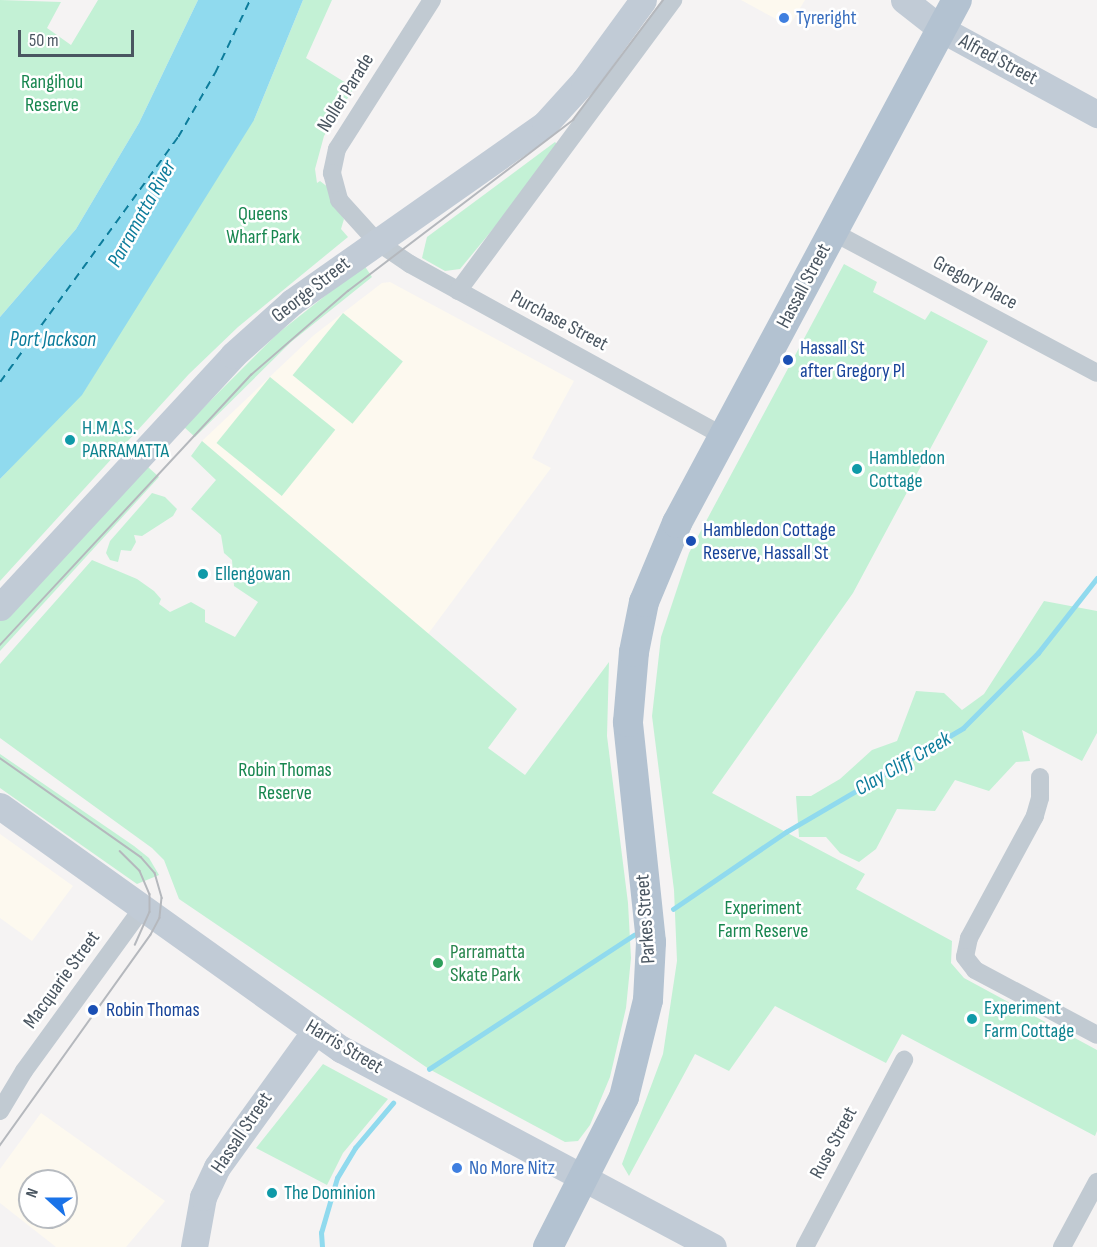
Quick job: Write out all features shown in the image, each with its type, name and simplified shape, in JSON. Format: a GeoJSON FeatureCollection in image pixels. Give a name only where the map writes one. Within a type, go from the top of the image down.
{"type":"FeatureCollection","features":[{"type":"Feature","properties":{"kind":"main road","name":"Hassall Street"},"geometry":{"type":"LineString","coordinates":[[655,573],[723,436],[957,0]]}},
{"type":"Feature","properties":{"kind":"main road","name":"Parkes Street"},"geometry":{"type":"LineString","coordinates":[[548,1247],[613,1122],[632,1072],[648,1000],[651,942],[630,752],[629,703],[638,629],[655,573]]}},
{"type":"Feature","properties":{"kind":"street","name":"Noller Parade"},"geometry":{"type":"LineString","coordinates":[[376,241],[339,200],[333,162],[345,135],[432,0]]}},
{"type":"Feature","properties":{"kind":"street","name":"George Street"},"geometry":{"type":"LineString","coordinates":[[0,607],[207,380],[292,302],[544,124],[584,81],[643,0]]}},
{"type":"Feature","properties":{"kind":"street"},"geometry":{"type":"LineString","coordinates":[[458,291],[673,0]]}},
{"type":"Feature","properties":{"kind":"street","name":"Alfred Street"},"geometry":{"type":"LineString","coordinates":[[903,0],[941,28],[1097,114]]}},
{"type":"Feature","properties":{"kind":"street","name":"Gregory Place"},"geometry":{"type":"LineString","coordinates":[[832,232],[1097,373]]}},
{"type":"Feature","properties":{"kind":"street","name":"Purchase Street"},"geometry":{"type":"LineString","coordinates":[[376,241],[458,291],[723,436]]}},
{"type":"Feature","properties":{"kind":"street"},"geometry":{"type":"LineString","coordinates":[[1040,777],[1040,798],[1035,816],[969,938],[965,948],[968,965],[1097,1035]]}},
{"type":"Feature","properties":{"kind":"street","name":"Harris Street"},"geometry":{"type":"LineString","coordinates":[[0,806],[341,1049],[713,1247]]}},
{"type":"Feature","properties":{"kind":"street","name":"Macquarie Street"},"geometry":{"type":"LineString","coordinates":[[0,1111],[24,1071],[143,907]]}},
{"type":"Feature","properties":{"kind":"street","name":"Hassall Street"},"geometry":{"type":"LineString","coordinates":[[194,1247],[203,1197],[217,1167],[315,1031]]}},
{"type":"Feature","properties":{"kind":"street","name":"Ruse Street"},"geometry":{"type":"LineString","coordinates":[[805,1247],[904,1060]]}},
{"type":"Feature","properties":{"kind":"street"},"geometry":{"type":"LineString","coordinates":[[1062,1247],[1097,1182]]}},
{"type":"Feature","properties":{"kind":"shaded area","name":"Tyreright"},"geometry":{"type":"Polygon","coordinates":[[[741,0],[805,0],[789,26],[741,0]]]}},
{"type":"Feature","properties":{"kind":"shaded area"},"geometry":{"type":"Polygon","coordinates":[[[390,282],[574,381],[532,458],[551,468],[428,634],[202,441],[314,335],[382,283],[390,282]]]}},
{"type":"Feature","properties":{"kind":"shaded area"},"geometry":{"type":"Polygon","coordinates":[[[0,834],[73,886],[32,941],[0,918],[0,834]]]}},
{"type":"Feature","properties":{"kind":"shaded area"},"geometry":{"type":"Polygon","coordinates":[[[41,1113],[165,1201],[126,1247],[56,1247],[33,1229],[78,1229],[78,1169],[18,1169],[18,1217],[0,1203],[0,1169],[41,1113]]]}},
{"type":"Feature","properties":{"kind":"green space","name":"Rangihou Reserve"},"geometry":{"type":"Polygon","coordinates":[[[0,0],[61,2],[47,28],[71,45],[98,0],[198,0],[139,123],[76,229],[0,317],[0,0]]]}},
{"type":"Feature","properties":{"kind":"green space","name":"Queens Wharf Park"},"geometry":{"type":"Polygon","coordinates":[[[303,0],[332,0],[306,58],[354,88],[324,136],[315,169],[317,183],[320,181],[329,188],[333,204],[344,219],[341,229],[348,237],[238,327],[189,374],[0,581],[0,479],[86,388],[249,120],[254,120],[303,0]]]}},
{"type":"Feature","properties":{"kind":"green space"},"geometry":{"type":"Polygon","coordinates":[[[555,142],[558,145],[522,194],[460,269],[445,271],[422,258],[427,237],[555,142]]]}},
{"type":"Feature","properties":{"kind":"green space","name":"Experiment Farm Reserve"},"geometry":{"type":"Polygon","coordinates":[[[844,264],[877,282],[873,292],[925,320],[931,311],[988,341],[853,593],[712,793],[865,874],[856,889],[952,941],[951,963],[964,978],[1097,1050],[1097,1131],[1095,1136],[902,1034],[886,1063],[775,1006],[729,1071],[695,1054],[629,1176],[622,1164],[663,1054],[677,961],[674,890],[652,716],[661,637],[689,553],[844,264]]]}},
{"type":"Feature","properties":{"kind":"green space"},"geometry":{"type":"Polygon","coordinates":[[[364,265],[372,277],[291,342],[195,437],[184,427],[277,334],[364,265]]]}},
{"type":"Feature","properties":{"kind":"green space"},"geometry":{"type":"Polygon","coordinates":[[[343,313],[403,361],[352,424],[293,375],[343,313]]]}},
{"type":"Feature","properties":{"kind":"green space"},"geometry":{"type":"Polygon","coordinates":[[[270,377],[335,430],[282,496],[217,443],[270,377]]]}},
{"type":"Feature","properties":{"kind":"green space","name":"Robin Thomas Reserve"},"geometry":{"type":"Polygon","coordinates":[[[202,441],[517,709],[488,748],[525,775],[609,662],[607,736],[628,903],[631,958],[626,1008],[610,1077],[590,1125],[578,1141],[565,1142],[429,1069],[179,899],[164,860],[152,848],[0,738],[0,664],[92,560],[137,579],[154,591],[161,599],[159,604],[170,612],[191,602],[205,610],[205,622],[235,637],[258,602],[234,586],[232,560],[224,553],[221,535],[191,509],[216,480],[191,456],[202,441]]]}},
{"type":"Feature","properties":{"kind":"green space"},"geometry":{"type":"Polygon","coordinates":[[[148,467],[159,477],[0,651],[0,621],[73,540],[148,467]]]}},
{"type":"Feature","properties":{"kind":"green space"},"geometry":{"type":"Polygon","coordinates":[[[152,493],[165,497],[177,509],[173,516],[142,536],[134,535],[136,542],[131,551],[121,550],[118,562],[110,560],[106,553],[110,541],[152,493]]]}},
{"type":"Feature","properties":{"kind":"green space"},"geometry":{"type":"Polygon","coordinates":[[[1044,601],[1097,611],[1097,733],[1082,761],[1022,730],[1030,761],[1016,762],[989,791],[955,780],[935,811],[897,809],[876,849],[859,862],[840,853],[826,837],[799,837],[796,796],[811,796],[840,779],[872,750],[897,741],[916,691],[944,693],[962,710],[984,694],[1044,601]]]}},
{"type":"Feature","properties":{"kind":"green space"},"geometry":{"type":"Polygon","coordinates":[[[0,754],[134,846],[149,858],[159,875],[137,884],[0,788],[0,754]]]}},
{"type":"Feature","properties":{"kind":"green space"},"geometry":{"type":"Polygon","coordinates":[[[323,1064],[388,1099],[343,1153],[327,1185],[256,1148],[323,1064]]]}},
{"type":"Feature","properties":{"kind":"water","name":"Port Jackson"},"geometry":{"type":"Polygon","coordinates":[[[198,0],[303,0],[254,120],[82,395],[0,479],[0,317],[76,229],[139,123],[198,0]]]}},
{"type":"Feature","properties":{"kind":"waterway","name":"Clay Cliff Creek"},"geometry":{"type":"LineString","coordinates":[[673,909],[786,832],[963,728],[1038,653],[1097,578]]}},
{"type":"Feature","properties":{"kind":"waterway"},"geometry":{"type":"LineString","coordinates":[[429,1069],[634,935]]}},
{"type":"Feature","properties":{"kind":"waterway","name":"Clay Cliff Creek"},"geometry":{"type":"LineString","coordinates":[[322,1247],[321,1233],[337,1178],[355,1148],[393,1103]]}},
{"type":"Feature","properties":{"kind":"ferry route"},"geometry":{"type":"LineString","coordinates":[[0,382],[178,137],[215,73],[250,0]]}},
{"type":"Feature","properties":{"kind":"tram line"},"geometry":{"type":"LineString","coordinates":[[0,645],[251,375],[348,291],[573,120],[663,0]]}},
{"type":"Feature","properties":{"kind":"tram line"},"geometry":{"type":"LineString","coordinates":[[0,758],[141,857],[155,873],[162,898],[160,918],[151,935],[0,1146]]}},
{"type":"Feature","properties":{"kind":"tram line"},"geometry":{"type":"LineString","coordinates":[[120,851],[140,871],[150,894],[150,912],[135,945]]}},
{"type":"Feature","properties":{"kind":"place","name":"Tyreright"},"geometry":{"type":"Point","coordinates":[784,18]}},
{"type":"Feature","properties":{"kind":"place","name":"Hassall St after Gregory Pl"},"geometry":{"type":"Point","coordinates":[788,360]}},
{"type":"Feature","properties":{"kind":"place","name":"H.M.A.S. PARRAMATTA"},"geometry":{"type":"Point","coordinates":[70,440]}},
{"type":"Feature","properties":{"kind":"place","name":"Hambledon Cottage"},"geometry":{"type":"Point","coordinates":[857,469]}},
{"type":"Feature","properties":{"kind":"place","name":"Hambledon Cottage Reserve, Hassall St"},"geometry":{"type":"Point","coordinates":[691,541]}},
{"type":"Feature","properties":{"kind":"place","name":"Ellengowan"},"geometry":{"type":"Point","coordinates":[203,574]}},
{"type":"Feature","properties":{"kind":"place","name":"Parramatta Skate Park"},"geometry":{"type":"Point","coordinates":[438,963]}},
{"type":"Feature","properties":{"kind":"place","name":"Robin Thomas"},"geometry":{"type":"Point","coordinates":[93,1010]}},
{"type":"Feature","properties":{"kind":"place","name":"Experiment Farm Cottage"},"geometry":{"type":"Point","coordinates":[972,1019]}},
{"type":"Feature","properties":{"kind":"place","name":"No More Nitz"},"geometry":{"type":"Point","coordinates":[457,1168]}},
{"type":"Feature","properties":{"kind":"place","name":"The Dominion"},"geometry":{"type":"Point","coordinates":[272,1193]}},
{"type":"Feature","properties":{"kind":"water label","name":"Parramatta River"},"geometry":{"type":"Point","coordinates":[142,214]}}]}
